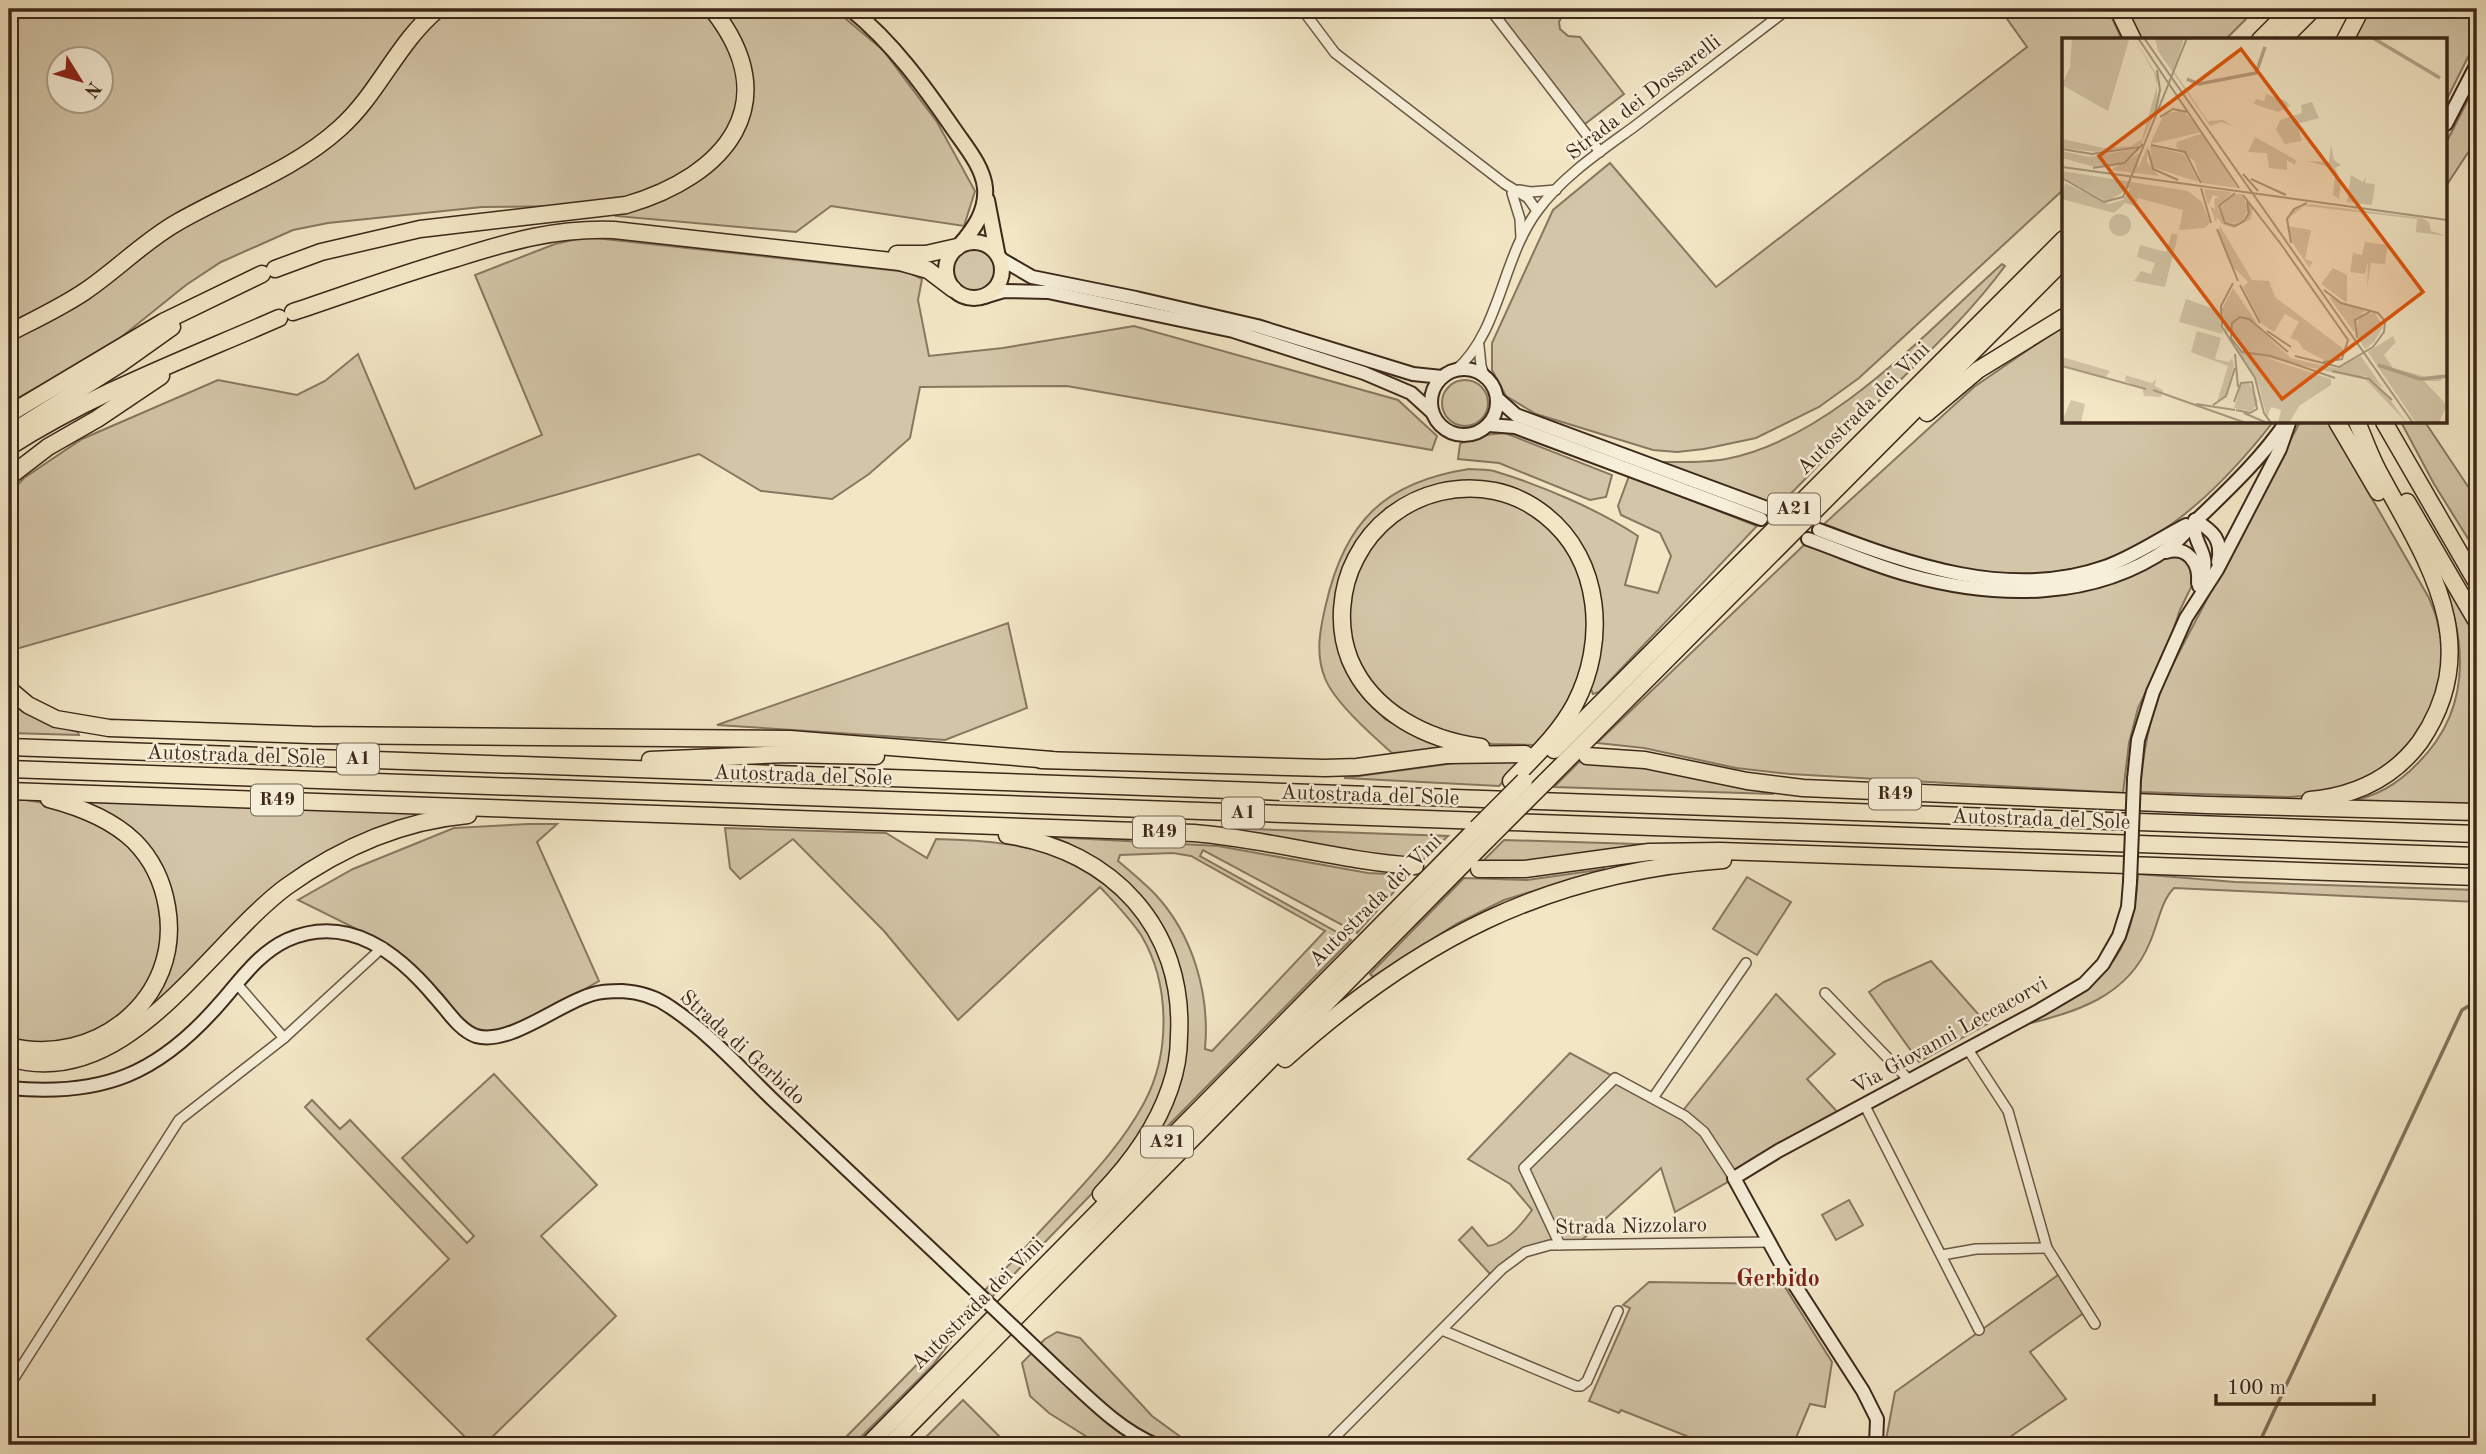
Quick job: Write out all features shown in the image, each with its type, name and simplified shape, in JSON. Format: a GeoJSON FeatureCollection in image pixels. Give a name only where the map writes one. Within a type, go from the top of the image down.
{"type":"FeatureCollection","features":[{"type":"Feature","properties":{"kind":"highway"},"geometry":{"type":"LineString","coordinates":[[9,333],[82,293],[137,249],[179,221],[276,171],[328,139],[370,96],[408,39],[438,9]]}},
{"type":"Feature","properties":{"kind":"highway"},"geometry":{"type":"LineString","coordinates":[[9,414],[163,322],[268,271],[321,252],[387,235],[449,224],[584,212],[646,199],[697,174],[719,154],[735,130],[743,107],[745,87],[743,68],[736,46],[712,9]]}},
{"type":"Feature","properties":{"kind":"highway"},"geometry":{"type":"LineString","coordinates":[[2118,9],[2132,38]]}},
{"type":"Feature","properties":{"kind":"highway"},"geometry":{"type":"LineString","coordinates":[[2262,38],[2291,9]]}},
{"type":"Feature","properties":{"kind":"highway"},"geometry":{"type":"LineString","coordinates":[[2284,38],[2313,9]]}},
{"type":"Feature","properties":{"kind":"highway"},"geometry":{"type":"LineString","coordinates":[[2346,38],[2361,9]]}},
{"type":"Feature","properties":{"kind":"highway"},"geometry":{"type":"LineString","coordinates":[[523,218],[619,223],[902,254],[926,254],[958,246]]}},
{"type":"Feature","properties":{"kind":"highway"},"geometry":{"type":"LineString","coordinates":[[9,447],[37,429],[114,389],[286,315],[512,241],[574,229],[614,230],[900,262],[928,270],[953,289]]}},
{"type":"Feature","properties":{"kind":"highway","name":"Autostrada dei Vini"},"geometry":{"type":"LineString","coordinates":[[1518,781],[2062,241]]}},
{"type":"Feature","properties":{"kind":"highway","name":"Autostrada dei Vini"},"geometry":{"type":"LineString","coordinates":[[868,1445],[1477,835],[1545,782],[2062,262]]}},
{"type":"Feature","properties":{"kind":"highway"},"geometry":{"type":"LineString","coordinates":[[9,434],[120,364],[212,300]]}},
{"type":"Feature","properties":{"kind":"highway"},"geometry":{"type":"LineString","coordinates":[[1772,553],[1857,481],[1957,385],[2062,318]]}},
{"type":"Feature","properties":{"kind":"highway"},"geometry":{"type":"LineString","coordinates":[[9,477],[48,447],[121,404],[191,356]]}},
{"type":"Feature","properties":{"kind":"highway"},"geometry":{"type":"LineString","coordinates":[[2338,424],[2421,567],[2440,607],[2448,653],[2444,696]]}},
{"type":"Feature","properties":{"kind":"highway"},"geometry":{"type":"LineString","coordinates":[[2207,805],[2314,800],[2363,788],[2386,776],[2404,761],[2428,729],[2444,696],[2453,654],[2451,626],[2445,604],[2379,472],[2359,424]]}},
{"type":"Feature","properties":{"kind":"highway"},"geometry":{"type":"LineString","coordinates":[[2359,424],[2477,622]]}},
{"type":"Feature","properties":{"kind":"highway"},"geometry":{"type":"LineString","coordinates":[[2385,424],[2477,583]]}},
{"type":"Feature","properties":{"kind":"highway"},"geometry":{"type":"LineString","coordinates":[[2391,424],[2477,562]]}},
{"type":"Feature","properties":{"kind":"highway"},"geometry":{"type":"LineString","coordinates":[[553,766],[799,754],[1325,768],[1357,767],[1446,755],[1527,752],[1470,745],[1423,730],[1402,720],[1367,690],[1348,655],[1343,630],[1343,596],[1347,577],[1371,533],[1397,510],[1431,493],[1477,489],[1503,493],[1532,506],[1552,521],[1569,542],[1586,571],[1595,608],[1596,627],[1589,668],[1572,709],[1477,835]]}},
{"type":"Feature","properties":{"kind":"highway"},"geometry":{"type":"LineString","coordinates":[[9,689],[28,705],[56,719],[109,728],[298,734],[790,739],[1052,760]]}},
{"type":"Feature","properties":{"kind":"highway","name":"Autostrada del Sole"},"geometry":{"type":"LineString","coordinates":[[9,747],[2477,834]]}},
{"type":"Feature","properties":{"kind":"highway","name":"R49"},"geometry":{"type":"LineString","coordinates":[[1587,756],[1645,760],[1747,781],[1802,789],[2207,805],[2477,812]]}},
{"type":"Feature","properties":{"kind":"highway","name":"Autostrada del Sole"},"geometry":{"type":"LineString","coordinates":[[9,769],[2477,856]]}},
{"type":"Feature","properties":{"kind":"highway"},"geometry":{"type":"LineString","coordinates":[[9,791],[37,795],[84,810],[127,835],[146,855],[161,883],[169,914],[168,946],[159,977],[140,1005],[115,1028],[89,1042],[58,1050],[40,1051],[9,1046]]}},
{"type":"Feature","properties":{"kind":"highway","name":"R49"},"geometry":{"type":"LineString","coordinates":[[9,791],[1215,834],[1352,860],[1415,866]]}},
{"type":"Feature","properties":{"kind":"highway"},"geometry":{"type":"LineString","coordinates":[[9,1058],[29,1063],[67,1060],[109,1045],[171,1001],[233,935],[285,888],[359,844],[404,827],[449,818],[485,813],[544,811]]}},
{"type":"Feature","properties":{"kind":"highway"},"geometry":{"type":"LineString","coordinates":[[900,824],[1012,835],[1038,841],[1074,855],[1110,877],[1138,903],[1160,936],[1174,971],[1181,1016],[1179,1053],[1171,1086],[1159,1115],[1129,1164],[1080,1215],[1030,1282]]}},
{"type":"Feature","properties":{"kind":"highway","name":"Autostrada dei Vini"},"geometry":{"type":"LineString","coordinates":[[890,1445],[1173,1158],[1477,835]]}},
{"type":"Feature","properties":{"kind":"highway"},"geometry":{"type":"LineString","coordinates":[[1479,869],[1525,869],[1649,852],[1720,850],[2477,877]]}},
{"type":"Feature","properties":{"kind":"highway"},"geometry":{"type":"LineString","coordinates":[[1173,1158],[1255,1089],[1286,1058],[1379,982],[1466,928],[1503,911],[1597,880],[1670,866],[1745,859],[1871,856]]}},
{"type":"Feature","properties":{"kind":"main road"},"geometry":{"type":"LineString","coordinates":[[851,9],[887,42],[910,69],[982,176],[985,189],[999,256],[1003,267],[1000,281],[994,291],[973,299],[962,296],[953,289],[946,272],[946,263],[977,224],[985,189]]}},
{"type":"Feature","properties":{"kind":"main road"},"geometry":{"type":"LineString","coordinates":[[958,246],[977,242],[989,245],[999,256]]}},
{"type":"Feature","properties":{"kind":"street"},"geometry":{"type":"LineString","coordinates":[[1302,9],[1335,53],[1505,184],[1522,203],[1537,211]]}},
{"type":"Feature","properties":{"kind":"street"},"geometry":{"type":"LineString","coordinates":[[1490,9],[1600,152]]}},
{"type":"Feature","properties":{"kind":"street","name":"Strada dei Dossarelli"},"geometry":{"type":"LineString","coordinates":[[1479,345],[1521,238],[1537,211],[1556,190],[1600,152],[1788,9]]}},
{"type":"Feature","properties":{"kind":"street"},"geometry":{"type":"LineString","coordinates":[[2448,120],[2477,64]]}},
{"type":"Feature","properties":{"kind":"street"},"geometry":{"type":"LineString","coordinates":[[1513,191],[1556,190]]}},
{"type":"Feature","properties":{"kind":"street"},"geometry":{"type":"LineString","coordinates":[[1513,191],[1520,219],[1521,238]]}},
{"type":"Feature","properties":{"kind":"street"},"geometry":{"type":"LineString","coordinates":[[999,256],[1032,277],[1257,326],[1421,376],[1442,377],[1456,370],[1479,345]]}},
{"type":"Feature","properties":{"kind":"street"},"geometry":{"type":"LineString","coordinates":[[984,297],[1004,291],[1048,292],[1233,331],[1364,373],[1411,393],[1432,412],[1445,430],[1459,435],[1472,435],[1489,425],[1494,417],[1498,399]]}},
{"type":"Feature","properties":{"kind":"street"},"geometry":{"type":"LineString","coordinates":[[1479,345],[1484,375]]}},
{"type":"Feature","properties":{"kind":"street"},"geometry":{"type":"LineString","coordinates":[[1456,370],[1476,370],[1484,375],[1491,382],[1498,399],[1516,415],[1767,515],[1515,427],[1489,425]]}},
{"type":"Feature","properties":{"kind":"street"},"geometry":{"type":"LineString","coordinates":[[1432,412],[1432,393],[1442,377]]}},
{"type":"Feature","properties":{"kind":"street"},"geometry":{"type":"LineString","coordinates":[[1808,539],[1909,576],[1961,586],[2007,591],[2047,590],[2092,584],[2127,572],[2173,545],[2195,520],[2254,464],[2286,424]]}},
{"type":"Feature","properties":{"kind":"street","name":"Via Giovanni Leccacorvi"},"geometry":{"type":"LineString","coordinates":[[1734,1178],[1864,1104],[2040,1010],[2094,975],[2103,964],[2119,936],[2128,907],[2134,779],[2144,715],[2186,618],[2217,569],[2280,449],[2287,424]]}},
{"type":"Feature","properties":{"kind":"street"},"geometry":{"type":"LineString","coordinates":[[1819,530],[1931,569],[1992,578],[2033,579],[2074,575],[2106,566],[2195,520]]}},
{"type":"Feature","properties":{"kind":"street"},"geometry":{"type":"LineString","coordinates":[[2195,520],[2210,530],[2218,540],[2220,555],[2217,569]]}},
{"type":"Feature","properties":{"kind":"street"},"geometry":{"type":"LineString","coordinates":[[2186,618],[2205,569],[2204,554],[2195,535],[2195,520]]}},
{"type":"Feature","properties":{"kind":"street"},"geometry":{"type":"LineString","coordinates":[[2159,554],[2178,550],[2193,560],[2199,578],[2192,604]]}},
{"type":"Feature","properties":{"kind":"street","name":"Strada di Gerbido"},"geometry":{"type":"LineString","coordinates":[[9,1088],[65,1091],[80,1089],[139,1070],[183,1043],[266,952],[295,937],[326,932],[345,934],[383,947],[412,969],[461,1027],[476,1035],[490,1037],[507,1033],[592,994],[626,992],[643,995],[670,1006],[706,1036],[1064,1375],[1115,1421],[1156,1445]]}},
{"type":"Feature","properties":{"kind":"street"},"geometry":{"type":"LineString","coordinates":[[9,1386],[179,1120],[284,1038],[383,947]]}},
{"type":"Feature","properties":{"kind":"street"},"geometry":{"type":"LineString","coordinates":[[1653,1098],[1746,963]]}},
{"type":"Feature","properties":{"kind":"street"},"geometry":{"type":"LineString","coordinates":[[237,984],[284,1038]]}},
{"type":"Feature","properties":{"kind":"street"},"geometry":{"type":"LineString","coordinates":[[1825,993],[1909,1080]]}},
{"type":"Feature","properties":{"kind":"street"},"geometry":{"type":"LineString","coordinates":[[1967,1048],[2008,1111],[2047,1248],[2095,1324]]}},
{"type":"Feature","properties":{"kind":"street"},"geometry":{"type":"LineString","coordinates":[[1559,1245],[1524,1168],[1615,1078],[1685,1116],[1704,1132],[1734,1178],[1780,1262],[1863,1391],[1877,1419],[1876,1445]]}},
{"type":"Feature","properties":{"kind":"street"},"geometry":{"type":"LineString","coordinates":[[1864,1104],[1979,1330]]}},
{"type":"Feature","properties":{"kind":"street","name":"Strada Nizzolaro"},"geometry":{"type":"LineString","coordinates":[[1327,1445],[1502,1269],[1525,1252],[1559,1245],[1770,1242]]}},
{"type":"Feature","properties":{"kind":"street"},"geometry":{"type":"LineString","coordinates":[[1942,1255],[1976,1249],[2047,1248]]}},
{"type":"Feature","properties":{"kind":"street"},"geometry":{"type":"LineString","coordinates":[[1442,1330],[1581,1387],[1587,1381],[1618,1311]]}},
{"type":"Feature","properties":{"kind":"shaded area"},"geometry":{"type":"Polygon","coordinates":[[[9,9],[428,9],[370,88],[329,132],[72,294],[9,327],[9,9]]]}},
{"type":"Feature","properties":{"kind":"shaded area"},"geometry":{"type":"Polygon","coordinates":[[[446,9],[707,9],[738,65],[738,113],[709,161],[648,195],[582,206],[482,207],[328,223],[293,230],[221,262],[186,285],[104,351],[9,403],[9,337],[169,232],[290,170],[446,9]]]}},
{"type":"Feature","properties":{"kind":"shaded area"},"geometry":{"type":"Polygon","coordinates":[[[721,9],[834,9],[883,50],[937,122],[975,191],[964,226],[831,206],[796,232],[616,216],[690,186],[721,163],[733,148],[745,119],[747,61],[741,40],[721,9]]]}},
{"type":"Feature","properties":{"kind":"shaded area"},"geometry":{"type":"Polygon","coordinates":[[[1490,9],[1563,9],[1565,11],[1559,22],[1560,29],[1568,36],[1580,37],[1624,94],[1581,127],[1490,9]]]}},
{"type":"Feature","properties":{"kind":"shaded area"},"geometry":{"type":"Polygon","coordinates":[[[2000,9],[2108,9],[2121,38],[2062,38],[2062,191],[1859,378],[1819,407],[1756,438],[1677,452],[1653,450],[1536,414],[1506,396],[1492,370],[1492,343],[1553,210],[1610,163],[1716,287],[2027,47],[2000,9]]]}},
{"type":"Feature","properties":{"kind":"shaded area"},"geometry":{"type":"Polygon","coordinates":[[[2126,9],[2256,9],[2227,38],[2141,38],[2126,9]]]}},
{"type":"Feature","properties":{"kind":"shaded area"},"geometry":{"type":"Polygon","coordinates":[[[2369,9],[2477,9],[2477,39],[2448,97],[2448,38],[2354,38],[2369,9]]]}},
{"type":"Feature","properties":{"kind":"shaded area"},"geometry":{"type":"Polygon","coordinates":[[[2477,82],[2477,139],[2448,183],[2448,139],[2477,82]]]}},
{"type":"Feature","properties":{"kind":"shaded area"},"geometry":{"type":"Polygon","coordinates":[[[586,237],[908,272],[922,279],[918,300],[929,356],[1003,348],[1134,326],[1398,400],[1437,436],[1432,450],[1067,386],[920,387],[910,438],[869,474],[832,499],[761,491],[699,454],[9,651],[9,494],[24,478],[82,439],[218,380],[297,395],[325,381],[358,354],[415,489],[542,435],[475,275],[555,244],[586,237]]]}},
{"type":"Feature","properties":{"kind":"shaded area"},"geometry":{"type":"Polygon","coordinates":[[[975,247],[990,254],[997,269],[990,284],[975,291],[960,284],[953,269],[960,254],[975,247]]]}},
{"type":"Feature","properties":{"kind":"shaded area"},"geometry":{"type":"Polygon","coordinates":[[[2002,264],[2005,266],[1989,287],[1954,326],[1775,508],[1660,465],[1662,462],[1726,459],[1765,448],[1802,430],[1839,407],[1874,380],[2002,264]]]}},
{"type":"Feature","properties":{"kind":"shaded area"},"geometry":{"type":"Polygon","coordinates":[[[2062,326],[2062,424],[2271,424],[2234,468],[2194,507],[2153,537],[2110,558],[2063,571],[2014,574],[1959,568],[1899,553],[1824,524],[1974,387],[2062,326]]]}},
{"type":"Feature","properties":{"kind":"shaded area"},"geometry":{"type":"Polygon","coordinates":[[[1465,380],[1482,386],[1488,403],[1482,420],[1465,426],[1448,420],[1442,403],[1448,386],[1465,380]]]}},
{"type":"Feature","properties":{"kind":"shaded area"},"geometry":{"type":"Polygon","coordinates":[[[2299,424],[2329,424],[2429,598],[2436,616],[2441,638],[2441,684],[2432,710],[2405,753],[2372,778],[2315,795],[2289,797],[2140,792],[2147,737],[2163,683],[2299,424]]]}},
{"type":"Feature","properties":{"kind":"shaded area"},"geometry":{"type":"Polygon","coordinates":[[[2402,424],[2426,424],[2477,500],[2477,553],[2434,484],[2402,424]]]}},
{"type":"Feature","properties":{"kind":"shaded area"},"geometry":{"type":"Polygon","coordinates":[[[1505,433],[1612,475],[1606,497],[1590,500],[1499,463],[1458,459],[1460,444],[1474,436],[1505,433]]]}},
{"type":"Feature","properties":{"kind":"shaded area"},"geometry":{"type":"Polygon","coordinates":[[[1469,469],[1494,471],[1552,492],[1606,517],[1638,536],[1625,585],[1658,593],[1671,556],[1660,533],[1621,515],[1618,506],[1629,476],[1757,526],[1599,692],[1593,694],[1590,687],[1590,566],[1512,490],[1399,502],[1340,591],[1361,693],[1385,719],[1413,734],[1444,745],[1447,750],[1392,753],[1345,708],[1325,678],[1319,651],[1326,604],[1345,550],[1357,528],[1373,510],[1414,484],[1469,469]]]}},
{"type":"Feature","properties":{"kind":"shaded area"},"geometry":{"type":"Polygon","coordinates":[[[1479,494],[1520,506],[1548,526],[1565,546],[1578,569],[1585,594],[1589,620],[1581,673],[1564,711],[1534,745],[1492,744],[1440,733],[1387,704],[1358,665],[1349,632],[1351,589],[1368,549],[1397,518],[1435,499],[1479,494]]]}},
{"type":"Feature","properties":{"kind":"shaded area"},"geometry":{"type":"Polygon","coordinates":[[[1804,545],[1897,576],[1942,587],[1986,595],[2031,597],[2076,592],[2121,578],[2168,554],[2188,561],[2195,579],[2138,708],[2129,743],[2123,793],[1790,774],[1736,768],[1644,748],[1597,743],[1804,545]]]}},
{"type":"Feature","properties":{"kind":"shaded area"},"geometry":{"type":"Polygon","coordinates":[[[2439,572],[2477,638],[2477,807],[2348,803],[2387,788],[2403,777],[2436,742],[2448,719],[2460,672],[2459,647],[2455,622],[2439,572]]]}},
{"type":"Feature","properties":{"kind":"shaded area"},"geometry":{"type":"Polygon","coordinates":[[[1008,623],[1027,708],[945,740],[717,725],[1008,623]]]}},
{"type":"Feature","properties":{"kind":"shaded area"},"geometry":{"type":"Polygon","coordinates":[[[9,697],[56,726],[78,732],[79,735],[9,733],[9,697]]]}},
{"type":"Feature","properties":{"kind":"shaded area"},"geometry":{"type":"Polygon","coordinates":[[[1478,760],[1521,762],[1499,786],[1344,778],[1478,760]]]}},
{"type":"Feature","properties":{"kind":"shaded area"},"geometry":{"type":"Polygon","coordinates":[[[1580,761],[1661,770],[1774,794],[1554,787],[1580,761]]]}},
{"type":"Feature","properties":{"kind":"shaded area"},"geometry":{"type":"Polygon","coordinates":[[[9,797],[56,805],[106,826],[136,849],[164,904],[159,967],[122,1018],[64,1045],[9,1041],[9,797]]]}},
{"type":"Feature","properties":{"kind":"shaded area"},"geometry":{"type":"Polygon","coordinates":[[[81,799],[427,814],[332,854],[132,1026],[164,979],[165,878],[79,803],[81,799]]]}},
{"type":"Feature","properties":{"kind":"shaded area"},"geometry":{"type":"Polygon","coordinates":[[[557,824],[537,842],[599,981],[507,1033],[490,1037],[462,1027],[385,943],[298,900],[353,869],[454,828],[557,824]]]}},
{"type":"Feature","properties":{"kind":"shaded area"},"geometry":{"type":"Polygon","coordinates":[[[725,828],[886,833],[927,858],[936,839],[990,842],[1060,857],[1103,879],[1126,900],[1154,939],[1163,965],[1173,1014],[1173,1048],[1163,1087],[1151,1115],[1135,1141],[1107,1178],[957,1333],[933,1365],[853,1445],[838,1445],[934,1347],[1082,1186],[1116,1146],[1135,1118],[1153,1083],[1163,1041],[1164,1018],[1158,974],[1141,935],[1100,887],[958,1020],[884,931],[793,839],[740,879],[730,868],[725,828]]]}},
{"type":"Feature","properties":{"kind":"shaded area"},"geometry":{"type":"Polygon","coordinates":[[[1224,828],[1448,836],[1423,860],[1347,853],[1224,828]]]}},
{"type":"Feature","properties":{"kind":"shaded area"},"geometry":{"type":"Polygon","coordinates":[[[1052,837],[1218,846],[1368,873],[1409,875],[1357,933],[1203,850],[1200,856],[1351,940],[1156,1138],[1168,1108],[1185,1048],[1156,919],[1052,840],[1052,837]],[[1173,853],[1120,855],[1118,861],[1168,909],[1189,946],[1205,1007],[1205,1049],[1212,1051],[1325,931],[1191,856],[1173,853]]]}},
{"type":"Feature","properties":{"kind":"shaded area"},"geometry":{"type":"Polygon","coordinates":[[[1504,840],[1670,845],[1542,862],[1481,863],[1504,840]]]}},
{"type":"Feature","properties":{"kind":"shaded area"},"geometry":{"type":"Polygon","coordinates":[[[1605,869],[1504,900],[1456,924],[1373,977],[1370,974],[1464,878],[1527,880],[1605,869]]]}},
{"type":"Feature","properties":{"kind":"shaded area"},"geometry":{"type":"Polygon","coordinates":[[[2138,874],[2235,882],[2477,890],[2477,902],[2174,888],[2163,906],[2140,961],[2114,989],[2081,1008],[2023,1025],[2072,997],[2107,969],[2119,952],[2128,931],[2135,905],[2138,874]]]}},
{"type":"Feature","properties":{"kind":"shaded area"},"geometry":{"type":"Polygon","coordinates":[[[1747,877],[1791,902],[1757,955],[1713,929],[1747,877]]]}},
{"type":"Feature","properties":{"kind":"shaded area"},"geometry":{"type":"Polygon","coordinates":[[[1931,961],[1987,1024],[1919,1062],[1869,992],[1884,982],[1931,961]]]}},
{"type":"Feature","properties":{"kind":"shaded area"},"geometry":{"type":"Polygon","coordinates":[[[1776,994],[1835,1054],[1807,1079],[1842,1117],[1675,1212],[1661,1168],[1582,1240],[1548,1242],[1491,1275],[1459,1240],[1472,1227],[1488,1246],[1501,1242],[1532,1210],[1510,1184],[1468,1159],[1570,1053],[1681,1113],[1776,994]]]}},
{"type":"Feature","properties":{"kind":"shaded area"},"geometry":{"type":"Polygon","coordinates":[[[494,1074],[597,1185],[541,1236],[616,1316],[484,1445],[473,1445],[367,1339],[449,1259],[305,1107],[312,1100],[340,1129],[350,1120],[467,1243],[474,1236],[402,1158],[494,1074]]]}},
{"type":"Feature","properties":{"kind":"shaded area"},"geometry":{"type":"Polygon","coordinates":[[[1849,1200],[1863,1225],[1836,1240],[1822,1215],[1849,1200]]]}},
{"type":"Feature","properties":{"kind":"shaded area"},"geometry":{"type":"Polygon","coordinates":[[[2065,1270],[2085,1312],[2030,1352],[2066,1399],[1998,1445],[1885,1445],[1895,1392],[2065,1270]]]}},
{"type":"Feature","properties":{"kind":"shaded area"},"geometry":{"type":"Polygon","coordinates":[[[1649,1282],[1783,1284],[1832,1362],[1825,1407],[1810,1404],[1793,1445],[1709,1445],[1621,1410],[1619,1413],[1589,1401],[1630,1308],[1623,1305],[1649,1282]]]}},
{"type":"Feature","properties":{"kind":"shaded area"},"geometry":{"type":"Polygon","coordinates":[[[1057,1332],[1080,1338],[1152,1416],[1185,1440],[1205,1445],[1100,1445],[1049,1413],[1030,1396],[1022,1363],[1045,1339],[1057,1332]]]}},
{"type":"Feature","properties":{"kind":"shaded area"},"geometry":{"type":"Polygon","coordinates":[[[963,1400],[1008,1445],[918,1445],[963,1400]]]}},
{"type":"Feature","properties":{"kind":"waterway"},"geometry":{"type":"LineString","coordinates":[[2265,1445],[2261,1439],[2462,1010],[2477,1001]]}},
{"type":"Feature","properties":{"kind":"district","name":"Gerbido"},"geometry":{"type":"Point","coordinates":[1778,1280]}}]}
